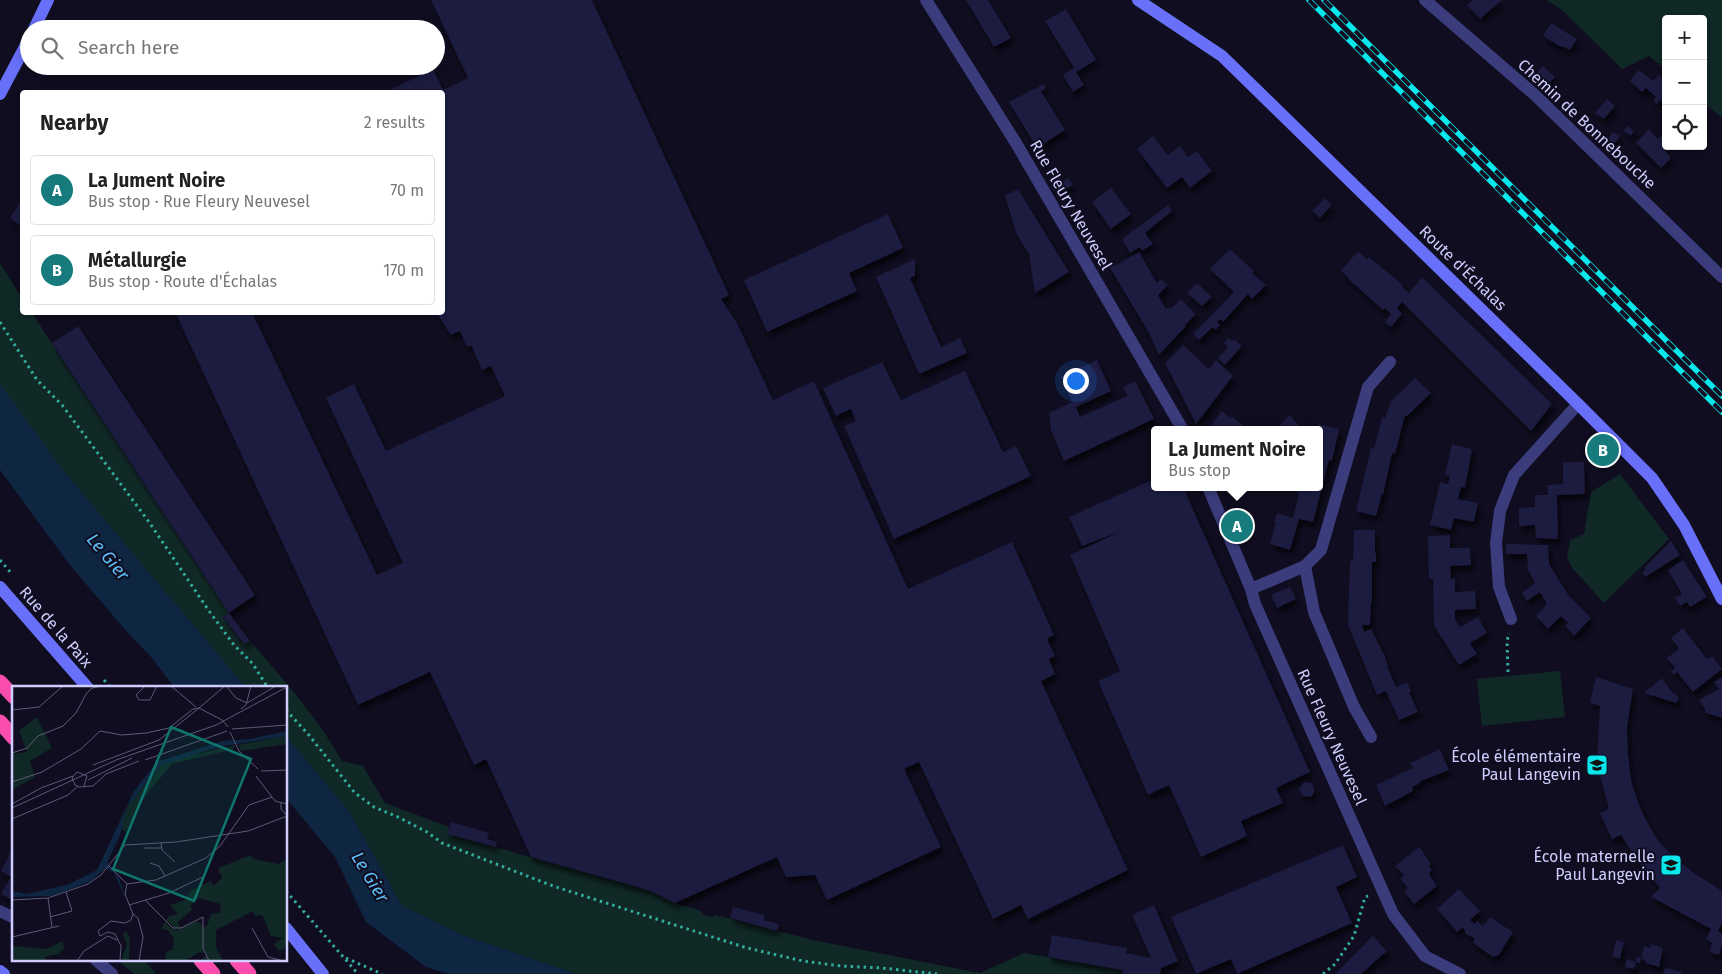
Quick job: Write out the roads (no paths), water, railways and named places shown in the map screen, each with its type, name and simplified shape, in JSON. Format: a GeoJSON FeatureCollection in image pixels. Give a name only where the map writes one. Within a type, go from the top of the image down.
{"type":"FeatureCollection","features":[{"type":"Feature","properties":{"kind":"highway"},"geometry":{"type":"LineString","coordinates":[[0,682],[12,695]]}},
{"type":"Feature","properties":{"kind":"highway"},"geometry":{"type":"LineString","coordinates":[[0,722],[12,736]]}},
{"type":"Feature","properties":{"kind":"highway"},"geometry":{"type":"LineString","coordinates":[[203,962],[212,974]]}},
{"type":"Feature","properties":{"kind":"highway"},"geometry":{"type":"LineString","coordinates":[[240,962],[249,974]]}},
{"type":"Feature","properties":{"kind":"street"},"geometry":{"type":"LineString","coordinates":[[38,20],[48,0]]}},
{"type":"Feature","properties":{"kind":"street","name":"Rue Fleury Neuvesel"},"geometry":{"type":"LineString","coordinates":[[926,0],[1021,151],[1181,426]]}},
{"type":"Feature","properties":{"kind":"street","name":"Route d'Échalas"},"geometry":{"type":"LineString","coordinates":[[1138,0],[1222,56],[1652,478],[1684,525],[1722,599]]}},
{"type":"Feature","properties":{"kind":"street","name":"Chemin de Bonnebouche"},"geometry":{"type":"LineString","coordinates":[[1425,0],[1535,95],[1722,277]]}},
{"type":"Feature","properties":{"kind":"street"},"geometry":{"type":"LineString","coordinates":[[0,94],[20,57]]}},
{"type":"Feature","properties":{"kind":"street"},"geometry":{"type":"LineString","coordinates":[[1251,589],[1305,566],[1321,550],[1368,386],[1390,362]]}},
{"type":"Feature","properties":{"kind":"street"},"geometry":{"type":"LineString","coordinates":[[1511,619],[1499,587],[1496,543],[1500,511],[1514,475],[1578,404]]}},
{"type":"Feature","properties":{"kind":"street","name":"Rue Fleury Neuvesel"},"geometry":{"type":"LineString","coordinates":[[1210,491],[1251,589],[1255,604],[1393,914],[1425,956],[1460,974]]}},
{"type":"Feature","properties":{"kind":"street"},"geometry":{"type":"LineString","coordinates":[[1305,566],[1314,612],[1354,707],[1371,737]]}},
{"type":"Feature","properties":{"kind":"street","name":"Rue de la Paix"},"geometry":{"type":"LineString","coordinates":[[0,587],[86,686]]}},
{"type":"Feature","properties":{"kind":"street"},"geometry":{"type":"LineString","coordinates":[[0,911],[12,917]]}},
{"type":"Feature","properties":{"kind":"street"},"geometry":{"type":"LineString","coordinates":[[288,930],[324,974]]}},
{"type":"Feature","properties":{"kind":"street"},"geometry":{"type":"LineString","coordinates":[[98,962],[112,974]]}},
{"type":"Feature","properties":{"kind":"street"},"geometry":{"type":"LineString","coordinates":[[0,971],[4,974]]}},
{"type":"Feature","properties":{"kind":"water","name":"Le Gier"},"geometry":{"type":"Polygon","coordinates":[[[0,384],[61,468],[244,686],[173,686],[151,657],[69,564],[0,470],[0,384]]]}},
{"type":"Feature","properties":{"kind":"water","name":"Le Gier"},"geometry":{"type":"Polygon","coordinates":[[[288,738],[350,813],[402,906],[460,934],[576,974],[449,974],[426,967],[366,922],[335,857],[288,800],[288,738]]]}},
{"type":"Feature","properties":{"kind":"railway"},"geometry":{"type":"LineString","coordinates":[[1309,0],[1722,412]]}},
{"type":"Feature","properties":{"kind":"railway"},"geometry":{"type":"LineString","coordinates":[[1324,0],[1722,396]]}},
{"type":"Feature","properties":{"kind":"place","name":"Métallurgie"},"geometry":{"type":"Point","coordinates":[1603,450]}},
{"type":"Feature","properties":{"kind":"place","name":"La Jument Noire"},"geometry":{"type":"Point","coordinates":[1237,526]}},
{"type":"Feature","properties":{"kind":"place","name":"École élémentaire Paul Langevin"},"geometry":{"type":"Point","coordinates":[1597,765]}},
{"type":"Feature","properties":{"kind":"place","name":"École maternelle Paul Langevin"},"geometry":{"type":"Point","coordinates":[1671,865]}}]}
